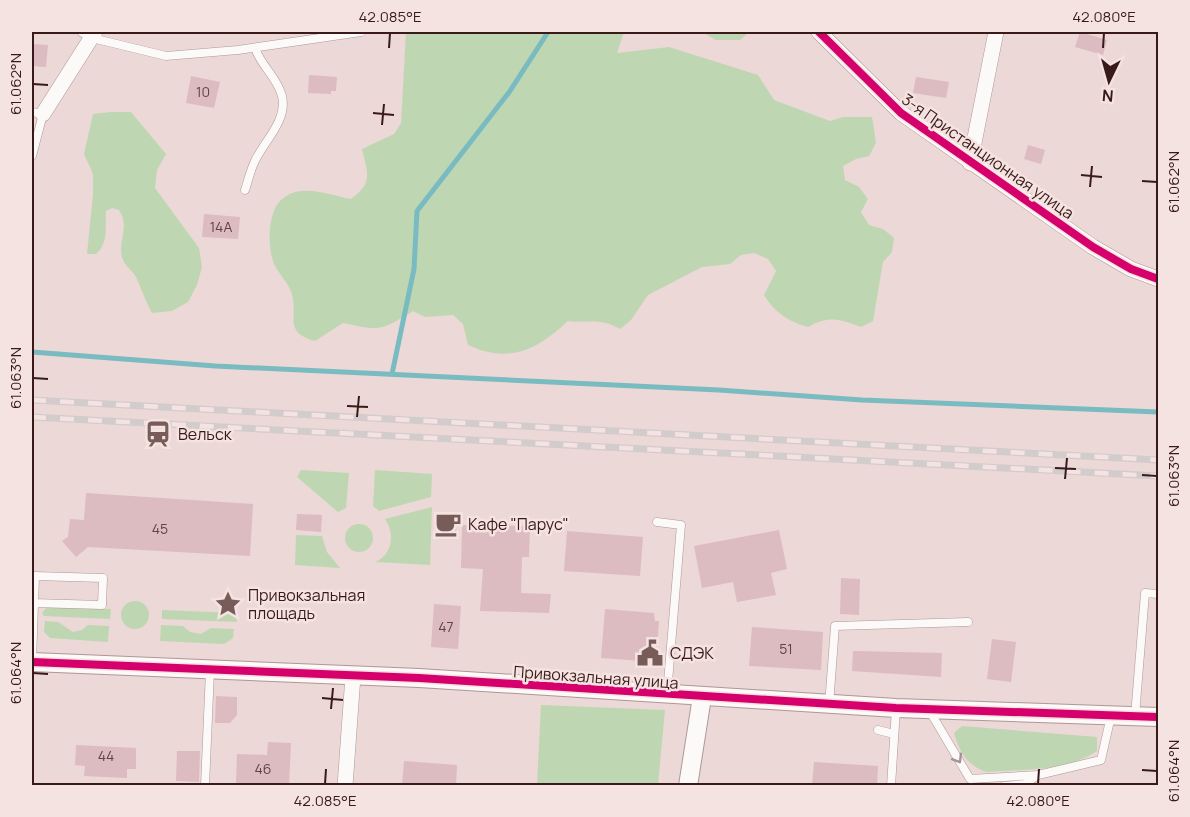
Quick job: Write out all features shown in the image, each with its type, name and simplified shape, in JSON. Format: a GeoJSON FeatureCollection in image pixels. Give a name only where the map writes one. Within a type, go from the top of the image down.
{"type":"FeatureCollection","features":[{"type":"Feature","properties":{"kind":"street","name":"3-я Пристанционная улица"},"geometry":{"type":"LineString","coordinates":[[819,32],[901,113],[1093,247],[1131,269],[1158,279]]}},
{"type":"Feature","properties":{"kind":"street"},"geometry":{"type":"LineString","coordinates":[[970,163],[996,32]]}},
{"type":"Feature","properties":{"kind":"street"},"geometry":{"type":"LineString","coordinates":[[37,113],[90,34]]}},
{"type":"Feature","properties":{"kind":"street","name":"Привокзальная улица"},"geometry":{"type":"LineString","coordinates":[[32,663],[353,676],[829,705],[1158,717]]}},
{"type":"Feature","properties":{"kind":"street"},"geometry":{"type":"LineString","coordinates":[[345,786],[353,676]]}},
{"type":"Feature","properties":{"kind":"street"},"geometry":{"type":"LineString","coordinates":[[688,786],[702,697]]}},
{"type":"Feature","properties":{"kind":"lane"},"geometry":{"type":"LineString","coordinates":[[90,34],[166,56],[255,48],[361,32]]}},
{"type":"Feature","properties":{"kind":"lane"},"geometry":{"type":"LineString","coordinates":[[245,190],[254,162],[276,127],[283,98],[275,79],[259,60],[255,48]]}},
{"type":"Feature","properties":{"kind":"lane"},"geometry":{"type":"LineString","coordinates":[[32,156],[37,113]]}},
{"type":"Feature","properties":{"kind":"lane"},"geometry":{"type":"LineString","coordinates":[[657,522],[681,525],[666,696]]}},
{"type":"Feature","properties":{"kind":"lane"},"geometry":{"type":"LineString","coordinates":[[32,663],[33,603],[35,576],[104,578],[102,605],[33,603]]}},
{"type":"Feature","properties":{"kind":"lane"},"geometry":{"type":"LineString","coordinates":[[1135,716],[1145,593],[1158,594]]}},
{"type":"Feature","properties":{"kind":"lane"},"geometry":{"type":"LineString","coordinates":[[829,705],[835,626],[968,622]]}},
{"type":"Feature","properties":{"kind":"lane"},"geometry":{"type":"LineString","coordinates":[[205,786],[210,669]]}},
{"type":"Feature","properties":{"kind":"lane"},"geometry":{"type":"LineString","coordinates":[[891,786],[896,708]]}},
{"type":"Feature","properties":{"kind":"lane"},"geometry":{"type":"LineString","coordinates":[[928,709],[970,779],[978,786]]}},
{"type":"Feature","properties":{"kind":"lane"},"geometry":{"type":"LineString","coordinates":[[970,779],[1038,775],[1101,760],[1112,714]]}},
{"type":"Feature","properties":{"kind":"lane"},"geometry":{"type":"LineString","coordinates":[[878,730],[894,734]]}},
{"type":"Feature","properties":{"kind":"lane"},"geometry":{"type":"LineString","coordinates":[[1004,786],[1025,784],[1038,775]]}},
{"type":"Feature","properties":{"kind":"green space"},"geometry":{"type":"Polygon","coordinates":[[[406,32],[624,32],[617,53],[669,47],[758,75],[774,100],[830,121],[843,117],[872,117],[876,143],[869,156],[856,159],[843,166],[845,180],[859,187],[868,199],[861,212],[869,225],[883,229],[894,238],[892,252],[883,262],[873,321],[861,327],[841,320],[828,320],[808,327],[788,319],[772,306],[764,295],[776,271],[768,259],[754,253],[741,255],[730,264],[702,267],[648,295],[631,320],[620,329],[600,322],[568,321],[545,340],[522,351],[497,353],[483,351],[468,345],[463,324],[453,315],[425,317],[413,311],[380,328],[343,323],[315,341],[305,337],[295,329],[292,294],[272,259],[270,232],[273,214],[281,200],[297,192],[315,191],[351,199],[363,188],[367,172],[362,149],[394,134],[401,123],[406,32]]]}},
{"type":"Feature","properties":{"kind":"green space"},"geometry":{"type":"Polygon","coordinates":[[[702,32],[749,32],[740,40],[716,40],[702,32]]]}},
{"type":"Feature","properties":{"kind":"green space"},"geometry":{"type":"Polygon","coordinates":[[[131,112],[166,154],[157,170],[155,188],[199,248],[202,267],[197,285],[188,302],[172,311],[152,313],[136,276],[123,260],[121,247],[124,223],[119,210],[112,208],[106,211],[106,234],[103,245],[96,254],[87,254],[93,174],[84,154],[93,114],[131,112]]]}},
{"type":"Feature","properties":{"kind":"green space"},"geometry":{"type":"Polygon","coordinates":[[[301,470],[349,473],[346,508],[338,512],[297,477],[301,470]]]}},
{"type":"Feature","properties":{"kind":"green space"},"geometry":{"type":"Polygon","coordinates":[[[375,470],[432,474],[431,497],[379,511],[373,506],[375,470]]]}},
{"type":"Feature","properties":{"kind":"green space"},"geometry":{"type":"Polygon","coordinates":[[[432,507],[430,565],[375,562],[381,559],[389,549],[391,537],[385,519],[432,507]]]}},
{"type":"Feature","properties":{"kind":"green space"},"geometry":{"type":"Polygon","coordinates":[[[359,524],[369,528],[373,538],[369,548],[359,552],[349,548],[345,538],[349,528],[359,524]]]}},
{"type":"Feature","properties":{"kind":"green space"},"geometry":{"type":"Polygon","coordinates":[[[296,535],[322,536],[327,552],[340,568],[295,565],[296,535]]]}},
{"type":"Feature","properties":{"kind":"green space"},"geometry":{"type":"Polygon","coordinates":[[[135,601],[145,605],[149,615],[145,625],[135,629],[125,625],[121,615],[125,605],[135,601]]]}},
{"type":"Feature","properties":{"kind":"green space"},"geometry":{"type":"Polygon","coordinates":[[[48,606],[111,609],[110,619],[44,616],[42,613],[48,606]]]}},
{"type":"Feature","properties":{"kind":"green space"},"geometry":{"type":"Polygon","coordinates":[[[162,610],[236,613],[237,622],[162,619],[162,610]]]}},
{"type":"Feature","properties":{"kind":"green space"},"geometry":{"type":"Polygon","coordinates":[[[45,621],[58,622],[73,632],[82,630],[88,625],[109,626],[108,642],[50,638],[44,632],[45,621]]]}},
{"type":"Feature","properties":{"kind":"green space"},"geometry":{"type":"Polygon","coordinates":[[[161,625],[183,626],[190,632],[201,634],[211,628],[234,629],[233,638],[224,644],[160,641],[161,625]]]}},
{"type":"Feature","properties":{"kind":"green space"},"geometry":{"type":"Polygon","coordinates":[[[541,705],[665,710],[658,785],[537,785],[541,705]]]}},
{"type":"Feature","properties":{"kind":"green space"},"geometry":{"type":"Polygon","coordinates":[[[962,726],[1097,737],[1097,751],[1072,763],[1057,766],[986,772],[973,765],[961,752],[954,733],[962,726]]]}},
{"type":"Feature","properties":{"kind":"building"},"geometry":{"type":"Polygon","coordinates":[[[1080,32],[1107,40],[1103,55],[1075,47],[1080,32]]]}},
{"type":"Feature","properties":{"kind":"building"},"geometry":{"type":"Polygon","coordinates":[[[32,44],[48,45],[46,67],[32,66],[32,44]]]}},
{"type":"Feature","properties":{"kind":"building"},"geometry":{"type":"Polygon","coordinates":[[[309,75],[337,77],[336,91],[331,91],[331,94],[308,93],[309,75]]]}},
{"type":"Feature","properties":{"kind":"building"},"geometry":{"type":"Polygon","coordinates":[[[191,76],[220,82],[214,108],[186,103],[191,76]]]}},
{"type":"Feature","properties":{"kind":"building"},"geometry":{"type":"Polygon","coordinates":[[[916,77],[949,82],[946,98],[913,93],[916,77]]]}},
{"type":"Feature","properties":{"kind":"building"},"geometry":{"type":"Polygon","coordinates":[[[1028,145],[1045,150],[1041,164],[1024,159],[1028,145]]]}},
{"type":"Feature","properties":{"kind":"building"},"geometry":{"type":"Polygon","coordinates":[[[204,214],[240,217],[238,239],[202,237],[204,214]]]}},
{"type":"Feature","properties":{"kind":"building"},"geometry":{"type":"Polygon","coordinates":[[[86,493],[253,504],[250,556],[88,547],[76,557],[62,541],[68,537],[70,519],[84,520],[86,493]]]}},
{"type":"Feature","properties":{"kind":"building"},"geometry":{"type":"Polygon","coordinates":[[[297,514],[322,515],[321,532],[296,530],[297,514]]]}},
{"type":"Feature","properties":{"kind":"building","name":"Кафе \"Парус\""},"geometry":{"type":"Polygon","coordinates":[[[439,515],[457,516],[456,534],[438,533],[439,515]]]}},
{"type":"Feature","properties":{"kind":"building"},"geometry":{"type":"Polygon","coordinates":[[[462,525],[530,526],[529,557],[522,557],[521,593],[551,594],[549,613],[480,611],[483,569],[461,568],[462,525]]]}},
{"type":"Feature","properties":{"kind":"building"},"geometry":{"type":"Polygon","coordinates":[[[779,530],[787,569],[771,573],[776,595],[737,602],[733,582],[702,588],[694,546],[779,530]]]}},
{"type":"Feature","properties":{"kind":"building"},"geometry":{"type":"Polygon","coordinates":[[[567,531],[643,537],[640,576],[564,571],[567,531]]]}},
{"type":"Feature","properties":{"kind":"building"},"geometry":{"type":"Polygon","coordinates":[[[841,578],[860,579],[859,615],[840,614],[841,578]]]}},
{"type":"Feature","properties":{"kind":"building"},"geometry":{"type":"Polygon","coordinates":[[[434,604],[461,606],[458,649],[431,647],[434,604]]]}},
{"type":"Feature","properties":{"kind":"building"},"geometry":{"type":"Polygon","coordinates":[[[605,609],[654,613],[655,621],[659,621],[656,662],[601,658],[605,609]]]}},
{"type":"Feature","properties":{"kind":"building"},"geometry":{"type":"Polygon","coordinates":[[[752,627],[823,632],[821,670],[749,666],[752,627]]]}},
{"type":"Feature","properties":{"kind":"building"},"geometry":{"type":"Polygon","coordinates":[[[992,639],[1016,642],[1011,682],[987,679],[992,639]]]}},
{"type":"Feature","properties":{"kind":"building"},"geometry":{"type":"Polygon","coordinates":[[[853,651],[942,653],[941,677],[852,671],[853,651]]]}},
{"type":"Feature","properties":{"kind":"building"},"geometry":{"type":"Polygon","coordinates":[[[216,696],[237,697],[237,715],[230,723],[215,723],[216,696]]]}},
{"type":"Feature","properties":{"kind":"building"},"geometry":{"type":"Polygon","coordinates":[[[268,742],[291,743],[289,786],[236,783],[237,754],[267,755],[268,742]]]}},
{"type":"Feature","properties":{"kind":"building"},"geometry":{"type":"Polygon","coordinates":[[[76,745],[136,748],[136,769],[127,769],[127,778],[84,776],[85,766],[75,765],[76,745]]]}},
{"type":"Feature","properties":{"kind":"building"},"geometry":{"type":"Polygon","coordinates":[[[177,751],[200,751],[199,782],[176,781],[177,751]]]}},
{"type":"Feature","properties":{"kind":"building"},"geometry":{"type":"Polygon","coordinates":[[[404,761],[457,765],[456,786],[402,786],[404,761]]]}},
{"type":"Feature","properties":{"kind":"building"},"geometry":{"type":"Polygon","coordinates":[[[814,762],[878,766],[877,786],[812,786],[814,762]]]}},
{"type":"Feature","properties":{"kind":"waterway"},"geometry":{"type":"LineString","coordinates":[[392,374],[414,269],[417,211],[510,91],[548,32]]}},
{"type":"Feature","properties":{"kind":"waterway"},"geometry":{"type":"LineString","coordinates":[[32,352],[215,366],[719,390],[862,400],[1158,412]]}},
{"type":"Feature","properties":{"kind":"railway"},"geometry":{"type":"LineString","coordinates":[[32,400],[1158,460]]}},
{"type":"Feature","properties":{"kind":"railway"},"geometry":{"type":"LineString","coordinates":[[32,417],[1158,476]]}},
{"type":"Feature","properties":{"kind":"cycle path"},"geometry":{"type":"LineString","coordinates":[[819,32],[901,113],[1093,247],[1131,269],[1158,279]]}},
{"type":"Feature","properties":{"kind":"cycle path"},"geometry":{"type":"LineString","coordinates":[[32,662],[419,678],[896,708],[1158,717]]}},
{"type":"Feature","properties":{"kind":"place","name":"Вельск"},"geometry":{"type":"Point","coordinates":[158,434]}},
{"type":"Feature","properties":{"kind":"place","name":"Кафе \"Парус\""},"geometry":{"type":"Point","coordinates":[448,524]}},
{"type":"Feature","properties":{"kind":"place","name":"Привокзальная площадь"},"geometry":{"type":"Point","coordinates":[228,604]}},
{"type":"Feature","properties":{"kind":"place","name":"СДЭК"},"geometry":{"type":"Point","coordinates":[650,653]}}]}
